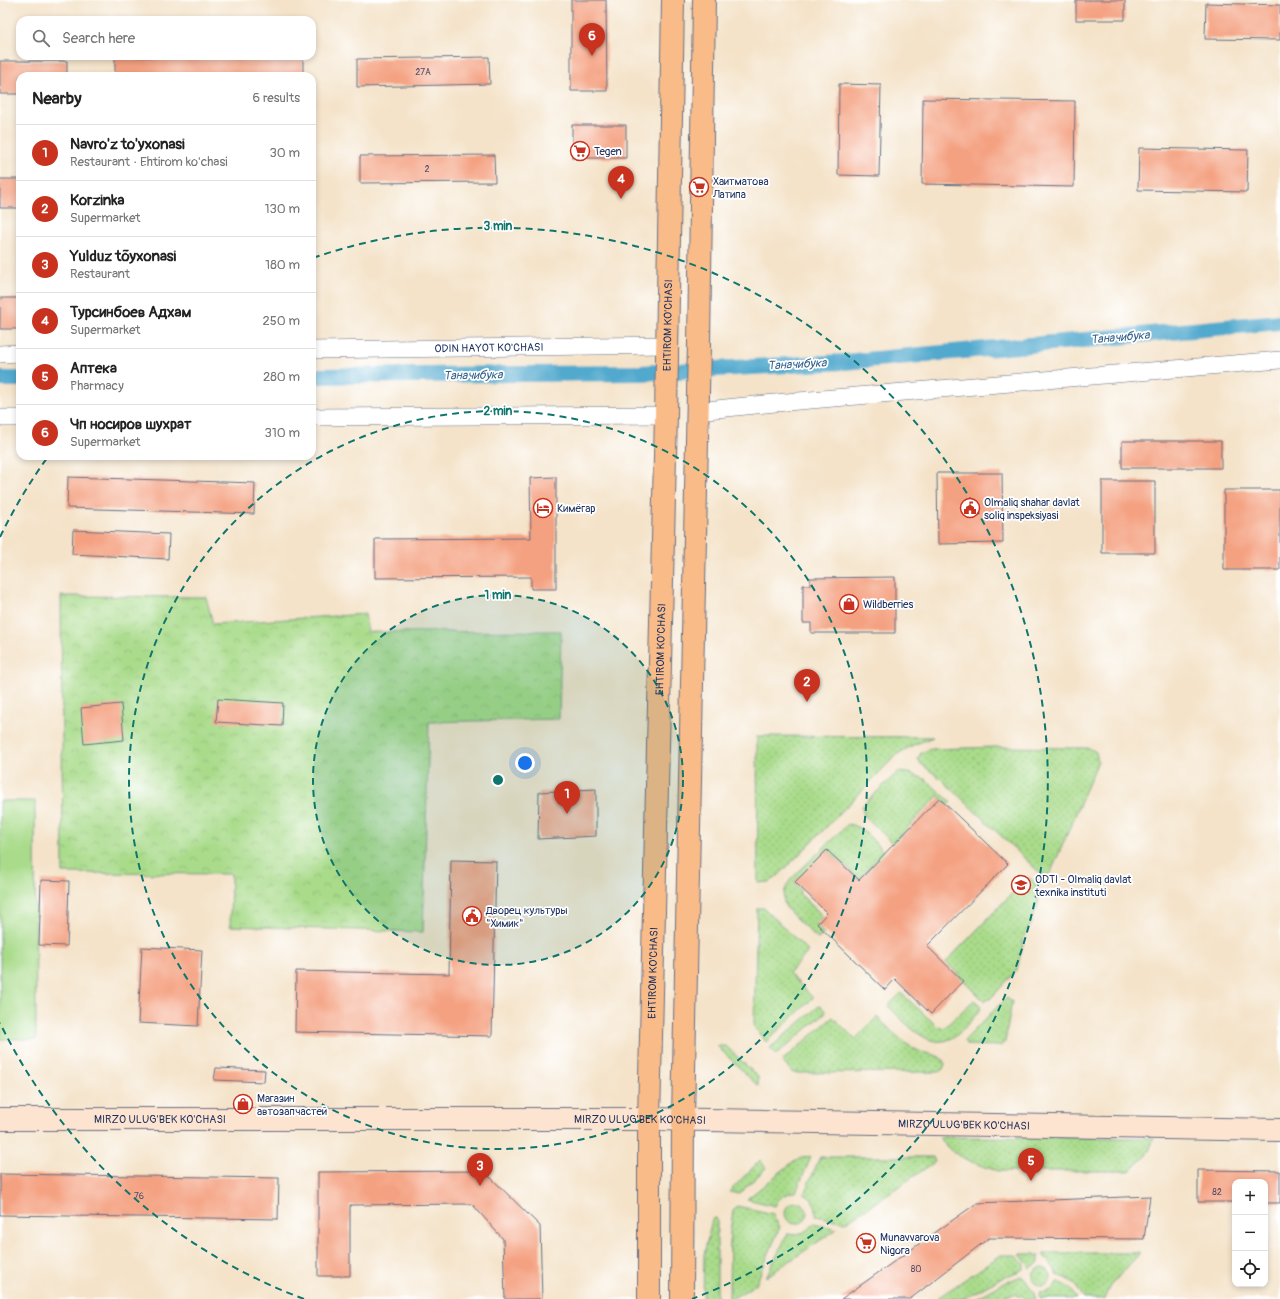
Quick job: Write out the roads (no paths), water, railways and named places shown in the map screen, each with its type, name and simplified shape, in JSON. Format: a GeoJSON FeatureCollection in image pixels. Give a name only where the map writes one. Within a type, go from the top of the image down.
{"type":"FeatureCollection","features":[{"type":"Feature","properties":{"kind":"main road","name":"EHTIROM KO'CHASI"},"geometry":{"type":"LineString","coordinates":[[649,1299],[649,1119],[666,415],[673,0]]}},
{"type":"Feature","properties":{"kind":"main road"},"geometry":{"type":"LineString","coordinates":[[682,1299],[683,1119],[699,344],[704,0]]}},
{"type":"Feature","properties":{"kind":"main road","name":"MIRZO ULUG'BEK KO'CHASI"},"geometry":{"type":"LineString","coordinates":[[0,1119],[683,1119],[1280,1130]]}},
{"type":"Feature","properties":{"kind":"street","name":"ODIN HAYOT KO'CHASI"},"geometry":{"type":"LineString","coordinates":[[316,350],[667,345]]}},
{"type":"Feature","properties":{"kind":"street"},"geometry":{"type":"LineString","coordinates":[[0,354],[16,353]]}},
{"type":"Feature","properties":{"kind":"street"},"geometry":{"type":"LineString","coordinates":[[697,406],[783,402],[1280,360]]}},
{"type":"Feature","properties":{"kind":"street"},"geometry":{"type":"LineString","coordinates":[[316,417],[666,415]]}},
{"type":"Feature","properties":{"kind":"street"},"geometry":{"type":"LineString","coordinates":[[0,418],[16,418]]}},
{"type":"Feature","properties":{"kind":"waterway","name":"Таначибука"},"geometry":{"type":"LineString","coordinates":[[316,376],[640,373],[844,362],[1280,322]]}},
{"type":"Feature","properties":{"kind":"waterway","name":"Таначибука"},"geometry":{"type":"LineString","coordinates":[[0,379],[16,379]]}},
{"type":"Feature","properties":{"kind":"place","name":"Чп носиров шухрат"},"geometry":{"type":"Point","coordinates":[592,56]}},
{"type":"Feature","properties":{"kind":"place","name":"Tegen"},"geometry":{"type":"Point","coordinates":[580,151]}},
{"type":"Feature","properties":{"kind":"place","name":"Хаитматова Латипа"},"geometry":{"type":"Point","coordinates":[699,187]}},
{"type":"Feature","properties":{"kind":"place","name":"Турсинбоев Адхам"},"geometry":{"type":"Point","coordinates":[621,199]}},
{"type":"Feature","properties":{"kind":"place","name":"Кимёгар"},"geometry":{"type":"Point","coordinates":[543,508]}},
{"type":"Feature","properties":{"kind":"place","name":"Olmaliq shahar davlat soliq inspeksiyasi"},"geometry":{"type":"Point","coordinates":[970,508]}},
{"type":"Feature","properties":{"kind":"place","name":"Wildberries"},"geometry":{"type":"Point","coordinates":[849,604]}},
{"type":"Feature","properties":{"kind":"place","name":"Korzinka"},"geometry":{"type":"Point","coordinates":[807,702]}},
{"type":"Feature","properties":{"kind":"place","name":"Navro'z to'yxonasi"},"geometry":{"type":"Point","coordinates":[567,814]}},
{"type":"Feature","properties":{"kind":"place","name":"ODTI - Olmaliq davlat texnika instituti"},"geometry":{"type":"Point","coordinates":[1021,885]}},
{"type":"Feature","properties":{"kind":"place","name":"Дворец культуры \"Химик\""},"geometry":{"type":"Point","coordinates":[472,916]}},
{"type":"Feature","properties":{"kind":"place","name":"Магазин автозапчастей"},"geometry":{"type":"Point","coordinates":[243,1104]}},
{"type":"Feature","properties":{"kind":"place","name":"Аптека"},"geometry":{"type":"Point","coordinates":[1031,1181]}},
{"type":"Feature","properties":{"kind":"place","name":"Yulduz tõyxonasi"},"geometry":{"type":"Point","coordinates":[480,1186]}},
{"type":"Feature","properties":{"kind":"place","name":"Munavvarova Nigora"},"geometry":{"type":"Point","coordinates":[866,1243]}}]}
